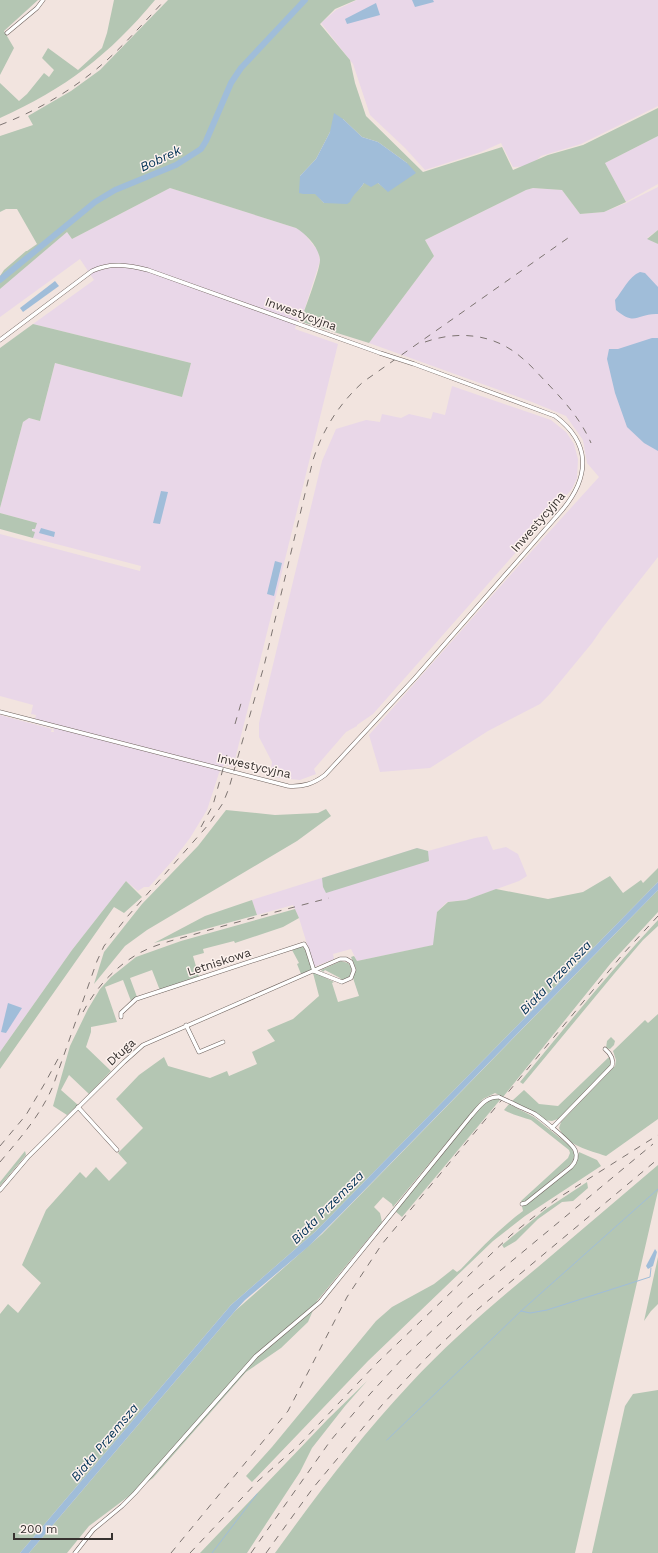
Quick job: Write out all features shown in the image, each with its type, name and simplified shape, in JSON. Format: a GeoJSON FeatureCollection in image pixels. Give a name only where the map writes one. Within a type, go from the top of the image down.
{"type":"FeatureCollection","features":[{"type":"Feature","properties":{"kind":"street"},"geometry":{"type":"LineString","coordinates":[[7,33],[37,8],[43,0]]}},
{"type":"Feature","properties":{"kind":"street","name":"Inwestycyjna"},"geometry":{"type":"LineString","coordinates":[[0,340],[92,271],[105,266],[120,264],[148,270],[414,364],[555,416],[569,428],[580,446],[583,460],[581,479],[572,498],[563,509],[415,678],[325,775],[309,784],[302,786],[288,786],[0,712]]}},
{"type":"Feature","properties":{"kind":"street","name":"Letniskowa"},"geometry":{"type":"LineString","coordinates":[[121,1016],[121,1013],[136,999],[304,944],[307,948],[314,971]]}},
{"type":"Feature","properties":{"kind":"street","name":"Długa"},"geometry":{"type":"LineString","coordinates":[[0,1190],[28,1157],[78,1107],[139,1048],[148,1042],[340,959],[348,960],[352,964],[353,975],[347,981],[339,982],[314,971]]}},
{"type":"Feature","properties":{"kind":"street"},"geometry":{"type":"LineString","coordinates":[[186,1025],[199,1052],[223,1042]]}},
{"type":"Feature","properties":{"kind":"street"},"geometry":{"type":"LineString","coordinates":[[552,1128],[612,1066],[613,1060],[611,1054],[605,1049]]}},
{"type":"Feature","properties":{"kind":"street"},"geometry":{"type":"LineString","coordinates":[[74,1553],[93,1530],[135,1493],[256,1356],[320,1302],[471,1116],[485,1100],[492,1097],[499,1097],[534,1114],[574,1148],[576,1156],[575,1161],[559,1177],[526,1203],[522,1204]]}},
{"type":"Feature","properties":{"kind":"street"},"geometry":{"type":"LineString","coordinates":[[78,1107],[117,1150]]}},
{"type":"Feature","properties":{"kind":"shaded area"},"geometry":{"type":"Polygon","coordinates":[[[357,0],[658,0],[658,106],[581,144],[541,156],[530,166],[513,167],[501,143],[481,152],[425,170],[405,148],[370,115],[353,64],[321,23],[336,10],[357,0]]]}},
{"type":"Feature","properties":{"kind":"shaded area"},"geometry":{"type":"Polygon","coordinates":[[[658,136],[658,184],[626,202],[605,163],[658,136]]]}},
{"type":"Feature","properties":{"kind":"shaded area"},"geometry":{"type":"Polygon","coordinates":[[[658,187],[658,230],[647,238],[658,244],[658,557],[592,643],[540,704],[488,731],[430,768],[380,772],[369,735],[599,477],[587,463],[583,440],[566,416],[532,402],[369,343],[434,256],[425,240],[526,190],[533,188],[562,190],[580,214],[604,212],[658,187]]]}},
{"type":"Feature","properties":{"kind":"shaded area"},"geometry":{"type":"Polygon","coordinates":[[[170,188],[296,228],[303,232],[318,251],[320,261],[302,317],[297,321],[295,329],[338,344],[233,767],[224,765],[219,773],[207,810],[190,838],[174,859],[149,887],[144,887],[138,891],[126,881],[72,950],[0,1052],[0,715],[52,729],[51,732],[54,732],[53,728],[34,723],[36,715],[31,714],[33,705],[0,696],[0,534],[140,571],[141,566],[33,538],[34,532],[32,531],[32,528],[37,523],[0,513],[0,508],[23,422],[29,418],[40,421],[55,363],[182,397],[191,363],[33,324],[94,280],[80,259],[0,317],[0,289],[67,232],[72,239],[170,188]]]}},
{"type":"Feature","properties":{"kind":"shaded area"},"geometry":{"type":"Polygon","coordinates":[[[452,386],[551,420],[566,432],[574,444],[578,459],[577,478],[572,489],[373,714],[346,732],[314,769],[316,774],[300,780],[270,777],[272,762],[259,737],[259,723],[322,461],[336,429],[366,420],[380,422],[382,414],[401,418],[409,414],[431,419],[433,412],[445,415],[452,386]]]}},
{"type":"Feature","properties":{"kind":"shaded area"},"geometry":{"type":"Polygon","coordinates":[[[487,836],[493,850],[506,847],[518,854],[527,876],[519,881],[466,900],[447,902],[437,912],[434,945],[357,961],[351,949],[333,954],[334,959],[314,967],[299,918],[293,905],[257,915],[252,900],[417,848],[428,851],[487,836]]]}},
{"type":"Feature","properties":{"kind":"green space"},"geometry":{"type":"Polygon","coordinates":[[[0,0],[38,0],[4,31],[14,48],[0,75],[0,0]]]}},
{"type":"Feature","properties":{"kind":"green space"},"geometry":{"type":"Polygon","coordinates":[[[114,0],[155,0],[121,38],[85,69],[45,95],[0,118],[0,83],[19,101],[27,94],[44,73],[49,77],[54,70],[42,58],[48,48],[78,70],[102,48],[107,33],[114,0]]]}},
{"type":"Feature","properties":{"kind":"green space"},"geometry":{"type":"Polygon","coordinates":[[[168,0],[356,0],[335,9],[320,24],[350,60],[355,83],[366,116],[423,172],[502,147],[513,170],[548,155],[583,145],[658,108],[658,136],[605,163],[626,202],[604,212],[580,214],[562,190],[533,188],[526,190],[425,240],[434,256],[369,343],[302,322],[302,317],[320,260],[315,246],[308,237],[296,228],[170,188],[72,239],[67,232],[0,289],[0,276],[4,270],[26,251],[37,244],[17,209],[6,209],[0,212],[0,136],[33,125],[28,116],[71,91],[100,70],[168,0]],[[343,119],[330,132],[316,159],[300,176],[324,203],[351,195],[364,183],[378,183],[388,191],[394,187],[407,163],[378,142],[362,137],[343,119]]]}},
{"type":"Feature","properties":{"kind":"green space"},"geometry":{"type":"Polygon","coordinates":[[[658,230],[658,244],[647,239],[658,230]]]}},
{"type":"Feature","properties":{"kind":"green space"},"geometry":{"type":"Polygon","coordinates":[[[33,324],[191,363],[182,397],[55,363],[40,421],[29,418],[23,422],[0,508],[0,348],[33,324]]]}},
{"type":"Feature","properties":{"kind":"green space"},"geometry":{"type":"Polygon","coordinates":[[[0,513],[37,523],[35,529],[32,529],[32,531],[35,532],[33,538],[0,529],[0,513]]]}},
{"type":"Feature","properties":{"kind":"green space"},"geometry":{"type":"Polygon","coordinates":[[[326,809],[331,816],[297,841],[147,930],[125,946],[94,984],[104,952],[142,904],[198,846],[226,810],[275,815],[318,813],[326,809]]]}},
{"type":"Feature","properties":{"kind":"green space"},"geometry":{"type":"Polygon","coordinates":[[[417,848],[428,851],[429,861],[326,893],[323,887],[322,878],[417,848]]]}},
{"type":"Feature","properties":{"kind":"green space"},"geometry":{"type":"Polygon","coordinates":[[[658,868],[658,882],[316,1231],[231,1305],[20,1553],[0,1553],[0,1314],[8,1304],[18,1313],[41,1283],[22,1265],[46,1210],[80,1172],[86,1178],[96,1167],[109,1181],[127,1163],[118,1153],[143,1128],[116,1099],[139,1075],[164,1057],[168,1066],[210,1078],[227,1071],[229,1076],[257,1064],[252,1052],[275,1041],[267,1030],[293,1019],[319,996],[313,973],[334,982],[332,983],[338,1002],[359,996],[353,978],[356,969],[351,957],[354,956],[357,961],[433,945],[437,912],[448,902],[466,900],[496,889],[548,899],[583,892],[610,876],[623,893],[641,880],[643,883],[658,868]]]}},
{"type":"Feature","properties":{"kind":"green space"},"geometry":{"type":"Polygon","coordinates":[[[126,881],[142,897],[124,913],[114,907],[0,1069],[0,1052],[72,950],[126,881]]]}},
{"type":"Feature","properties":{"kind":"green space"},"geometry":{"type":"Polygon","coordinates":[[[658,890],[658,912],[611,963],[503,1097],[495,1093],[483,1099],[393,1207],[392,1204],[383,1197],[374,1207],[380,1213],[382,1222],[317,1301],[308,1322],[281,1348],[246,1372],[153,1478],[89,1526],[67,1553],[29,1553],[235,1311],[322,1234],[658,890]]]}},
{"type":"Feature","properties":{"kind":"green space"},"geometry":{"type":"Polygon","coordinates":[[[252,900],[257,915],[154,943],[205,916],[252,900]]]}},
{"type":"Feature","properties":{"kind":"green space"},"geometry":{"type":"Polygon","coordinates":[[[295,909],[299,918],[283,927],[235,943],[234,941],[203,949],[204,953],[193,956],[200,980],[161,993],[152,970],[130,978],[137,997],[131,1001],[123,980],[105,987],[117,1022],[91,1027],[91,1032],[86,1047],[111,1071],[89,1094],[69,1075],[61,1090],[78,1105],[67,1115],[53,1106],[70,1046],[88,1009],[100,989],[111,977],[136,957],[181,941],[295,909]]]}},
{"type":"Feature","properties":{"kind":"green space"},"geometry":{"type":"Polygon","coordinates":[[[658,920],[658,926],[643,940],[523,1084],[520,1082],[605,980],[658,920]]]}},
{"type":"Feature","properties":{"kind":"green space"},"geometry":{"type":"Polygon","coordinates":[[[303,946],[305,947],[313,970],[301,974],[297,964],[299,963],[292,950],[303,946]]]}},
{"type":"Feature","properties":{"kind":"green space"},"geometry":{"type":"Polygon","coordinates":[[[341,961],[348,963],[351,967],[351,974],[348,978],[341,980],[325,970],[323,972],[321,970],[341,961]]]}},
{"type":"Feature","properties":{"kind":"green space"},"geometry":{"type":"Polygon","coordinates":[[[658,1014],[658,1119],[606,1156],[579,1146],[567,1139],[559,1128],[561,1122],[615,1066],[616,1060],[613,1051],[645,1020],[648,1023],[658,1014]]]}},
{"type":"Feature","properties":{"kind":"green space"},"geometry":{"type":"Polygon","coordinates":[[[611,1037],[615,1041],[614,1045],[610,1049],[606,1048],[607,1041],[611,1037]]]}},
{"type":"Feature","properties":{"kind":"green space"},"geometry":{"type":"Polygon","coordinates":[[[609,1057],[611,1059],[611,1065],[558,1119],[552,1121],[544,1120],[512,1101],[524,1090],[539,1104],[558,1106],[609,1057]]]}},
{"type":"Feature","properties":{"kind":"green space"},"geometry":{"type":"Polygon","coordinates":[[[496,1098],[500,1100],[402,1217],[395,1211],[483,1104],[488,1100],[496,1098]]]}},
{"type":"Feature","properties":{"kind":"green space"},"geometry":{"type":"Polygon","coordinates":[[[509,1104],[534,1117],[570,1146],[575,1154],[572,1163],[522,1203],[521,1201],[568,1158],[570,1153],[569,1150],[531,1120],[504,1110],[509,1104]]]}},
{"type":"Feature","properties":{"kind":"green space"},"geometry":{"type":"Polygon","coordinates":[[[25,1151],[26,1155],[0,1186],[0,1182],[25,1151]]]}},
{"type":"Feature","properties":{"kind":"green space"},"geometry":{"type":"Polygon","coordinates":[[[579,1152],[597,1160],[601,1166],[525,1216],[493,1241],[368,1361],[252,1482],[246,1476],[272,1447],[376,1321],[392,1307],[434,1284],[453,1269],[457,1272],[461,1269],[499,1231],[523,1211],[522,1206],[526,1205],[569,1171],[576,1164],[579,1152]]]}},
{"type":"Feature","properties":{"kind":"green space"},"geometry":{"type":"Polygon","coordinates":[[[658,1165],[658,1191],[575,1553],[275,1553],[323,1488],[373,1425],[424,1369],[488,1309],[658,1165]]]}},
{"type":"Feature","properties":{"kind":"green space"},"geometry":{"type":"Polygon","coordinates":[[[587,1182],[588,1188],[573,1201],[562,1202],[538,1219],[516,1241],[504,1248],[502,1245],[546,1209],[587,1182]]]}},
{"type":"Feature","properties":{"kind":"green space"},"geometry":{"type":"Polygon","coordinates":[[[658,1257],[658,1304],[644,1321],[658,1257]]]}},
{"type":"Feature","properties":{"kind":"green space"},"geometry":{"type":"Polygon","coordinates":[[[367,1381],[312,1448],[300,1472],[247,1553],[200,1553],[328,1419],[367,1381]]]}},
{"type":"Feature","properties":{"kind":"green space"},"geometry":{"type":"Polygon","coordinates":[[[658,1390],[658,1553],[592,1553],[625,1406],[633,1394],[658,1390]]]}},
{"type":"Feature","properties":{"kind":"water"},"geometry":{"type":"Polygon","coordinates":[[[412,0],[433,0],[434,2],[415,7],[412,0]]]}},
{"type":"Feature","properties":{"kind":"water"},"geometry":{"type":"Polygon","coordinates":[[[376,3],[380,15],[347,24],[345,19],[376,3]]]}},
{"type":"Feature","properties":{"kind":"water"},"geometry":{"type":"Polygon","coordinates":[[[334,113],[343,119],[362,137],[378,142],[407,163],[416,173],[388,192],[378,183],[371,187],[364,183],[347,204],[324,203],[315,194],[299,193],[300,176],[316,159],[330,132],[334,113]]]}},
{"type":"Feature","properties":{"kind":"water"},"geometry":{"type":"Polygon","coordinates":[[[640,272],[645,273],[658,287],[658,314],[628,318],[616,310],[615,300],[632,277],[640,272]]]}},
{"type":"Feature","properties":{"kind":"water"},"geometry":{"type":"Polygon","coordinates":[[[55,281],[59,286],[23,312],[20,308],[55,281]]]}},
{"type":"Feature","properties":{"kind":"water"},"geometry":{"type":"Polygon","coordinates":[[[652,338],[658,338],[658,451],[644,443],[627,427],[615,393],[607,359],[609,349],[618,349],[652,338]]]}},
{"type":"Feature","properties":{"kind":"water"},"geometry":{"type":"Polygon","coordinates":[[[161,491],[168,492],[160,524],[153,523],[161,491]]]}},
{"type":"Feature","properties":{"kind":"water"},"geometry":{"type":"Polygon","coordinates":[[[41,528],[55,532],[54,537],[39,533],[41,528]]]}},
{"type":"Feature","properties":{"kind":"water"},"geometry":{"type":"Polygon","coordinates":[[[275,561],[282,563],[274,596],[267,594],[275,561]]]}},
{"type":"Feature","properties":{"kind":"water"},"geometry":{"type":"Polygon","coordinates":[[[658,882],[658,890],[343,1212],[309,1246],[245,1300],[29,1553],[20,1553],[231,1305],[316,1231],[658,882]]]}},
{"type":"Feature","properties":{"kind":"water"},"geometry":{"type":"Polygon","coordinates":[[[8,1003],[22,1008],[6,1033],[1,1032],[8,1003]]]}},
{"type":"Feature","properties":{"kind":"water"},"geometry":{"type":"Polygon","coordinates":[[[655,1249],[657,1252],[653,1266],[648,1269],[646,1266],[655,1249]]]}},
{"type":"Feature","properties":{"kind":"waterway","name":"Bobrek"},"geometry":{"type":"LineString","coordinates":[[0,280],[95,202],[115,190],[176,165],[201,149],[206,141],[231,83],[241,68],[305,0]]}},
{"type":"Feature","properties":{"kind":"waterway"},"geometry":{"type":"LineString","coordinates":[[387,1440],[521,1311],[658,1189]]}},
{"type":"Feature","properties":{"kind":"waterway"},"geometry":{"type":"LineString","coordinates":[[521,1311],[530,1313],[547,1310],[650,1277],[651,1268]]}},
{"type":"Feature","properties":{"kind":"waterway"},"geometry":{"type":"LineString","coordinates":[[212,1553],[257,1494]]}},
{"type":"Feature","properties":{"kind":"railway"},"geometry":{"type":"LineString","coordinates":[[0,125],[43,105],[83,80],[115,53],[165,0]]}},
{"type":"Feature","properties":{"kind":"railway"},"geometry":{"type":"LineString","coordinates":[[0,1162],[30,1126],[48,1097],[97,961],[104,946],[127,917],[209,824],[223,803],[229,788],[264,666],[313,460],[327,427],[346,399],[363,382],[568,238]]}},
{"type":"Feature","properties":{"kind":"railway"},"geometry":{"type":"LineString","coordinates":[[425,342],[451,336],[476,336],[488,339],[511,350],[533,368],[555,391],[578,419],[591,443]]}},
{"type":"Feature","properties":{"kind":"railway"},"geometry":{"type":"LineString","coordinates":[[235,724],[242,700]]}},
{"type":"Feature","properties":{"kind":"railway"},"geometry":{"type":"LineString","coordinates":[[201,827],[213,805],[228,751]]}},
{"type":"Feature","properties":{"kind":"railway"},"geometry":{"type":"LineString","coordinates":[[83,1012],[99,987],[120,966],[144,951],[177,939],[329,898]]}},
{"type":"Feature","properties":{"kind":"railway"},"geometry":{"type":"LineString","coordinates":[[171,1553],[288,1411],[347,1297],[382,1244],[623,954],[658,916]]}},
{"type":"Feature","properties":{"kind":"railway"},"geometry":{"type":"LineString","coordinates":[[0,1146],[26,1115],[59,1057]]}},
{"type":"Feature","properties":{"kind":"railway"},"geometry":{"type":"LineString","coordinates":[[190,1553],[258,1481],[298,1446],[377,1363],[511,1235],[555,1200],[658,1135]]}},
{"type":"Feature","properties":{"kind":"railway"},"geometry":{"type":"LineString","coordinates":[[251,1553],[331,1440],[404,1357],[466,1299],[653,1144]]}},
{"type":"Feature","properties":{"kind":"railway"},"geometry":{"type":"LineString","coordinates":[[266,1553],[313,1488],[382,1405],[425,1359],[478,1309],[658,1159]]}},
{"type":"Feature","properties":{"kind":"water label","name":"Biała Przemsza"},"geometry":{"type":"Point","coordinates":[555,977]}},
{"type":"Feature","properties":{"kind":"water label","name":"Biała Przemsza"},"geometry":{"type":"Point","coordinates":[327,1207]}},
{"type":"Feature","properties":{"kind":"water label","name":"Biała Przemsza"},"geometry":{"type":"Point","coordinates":[104,1442]}}]}
